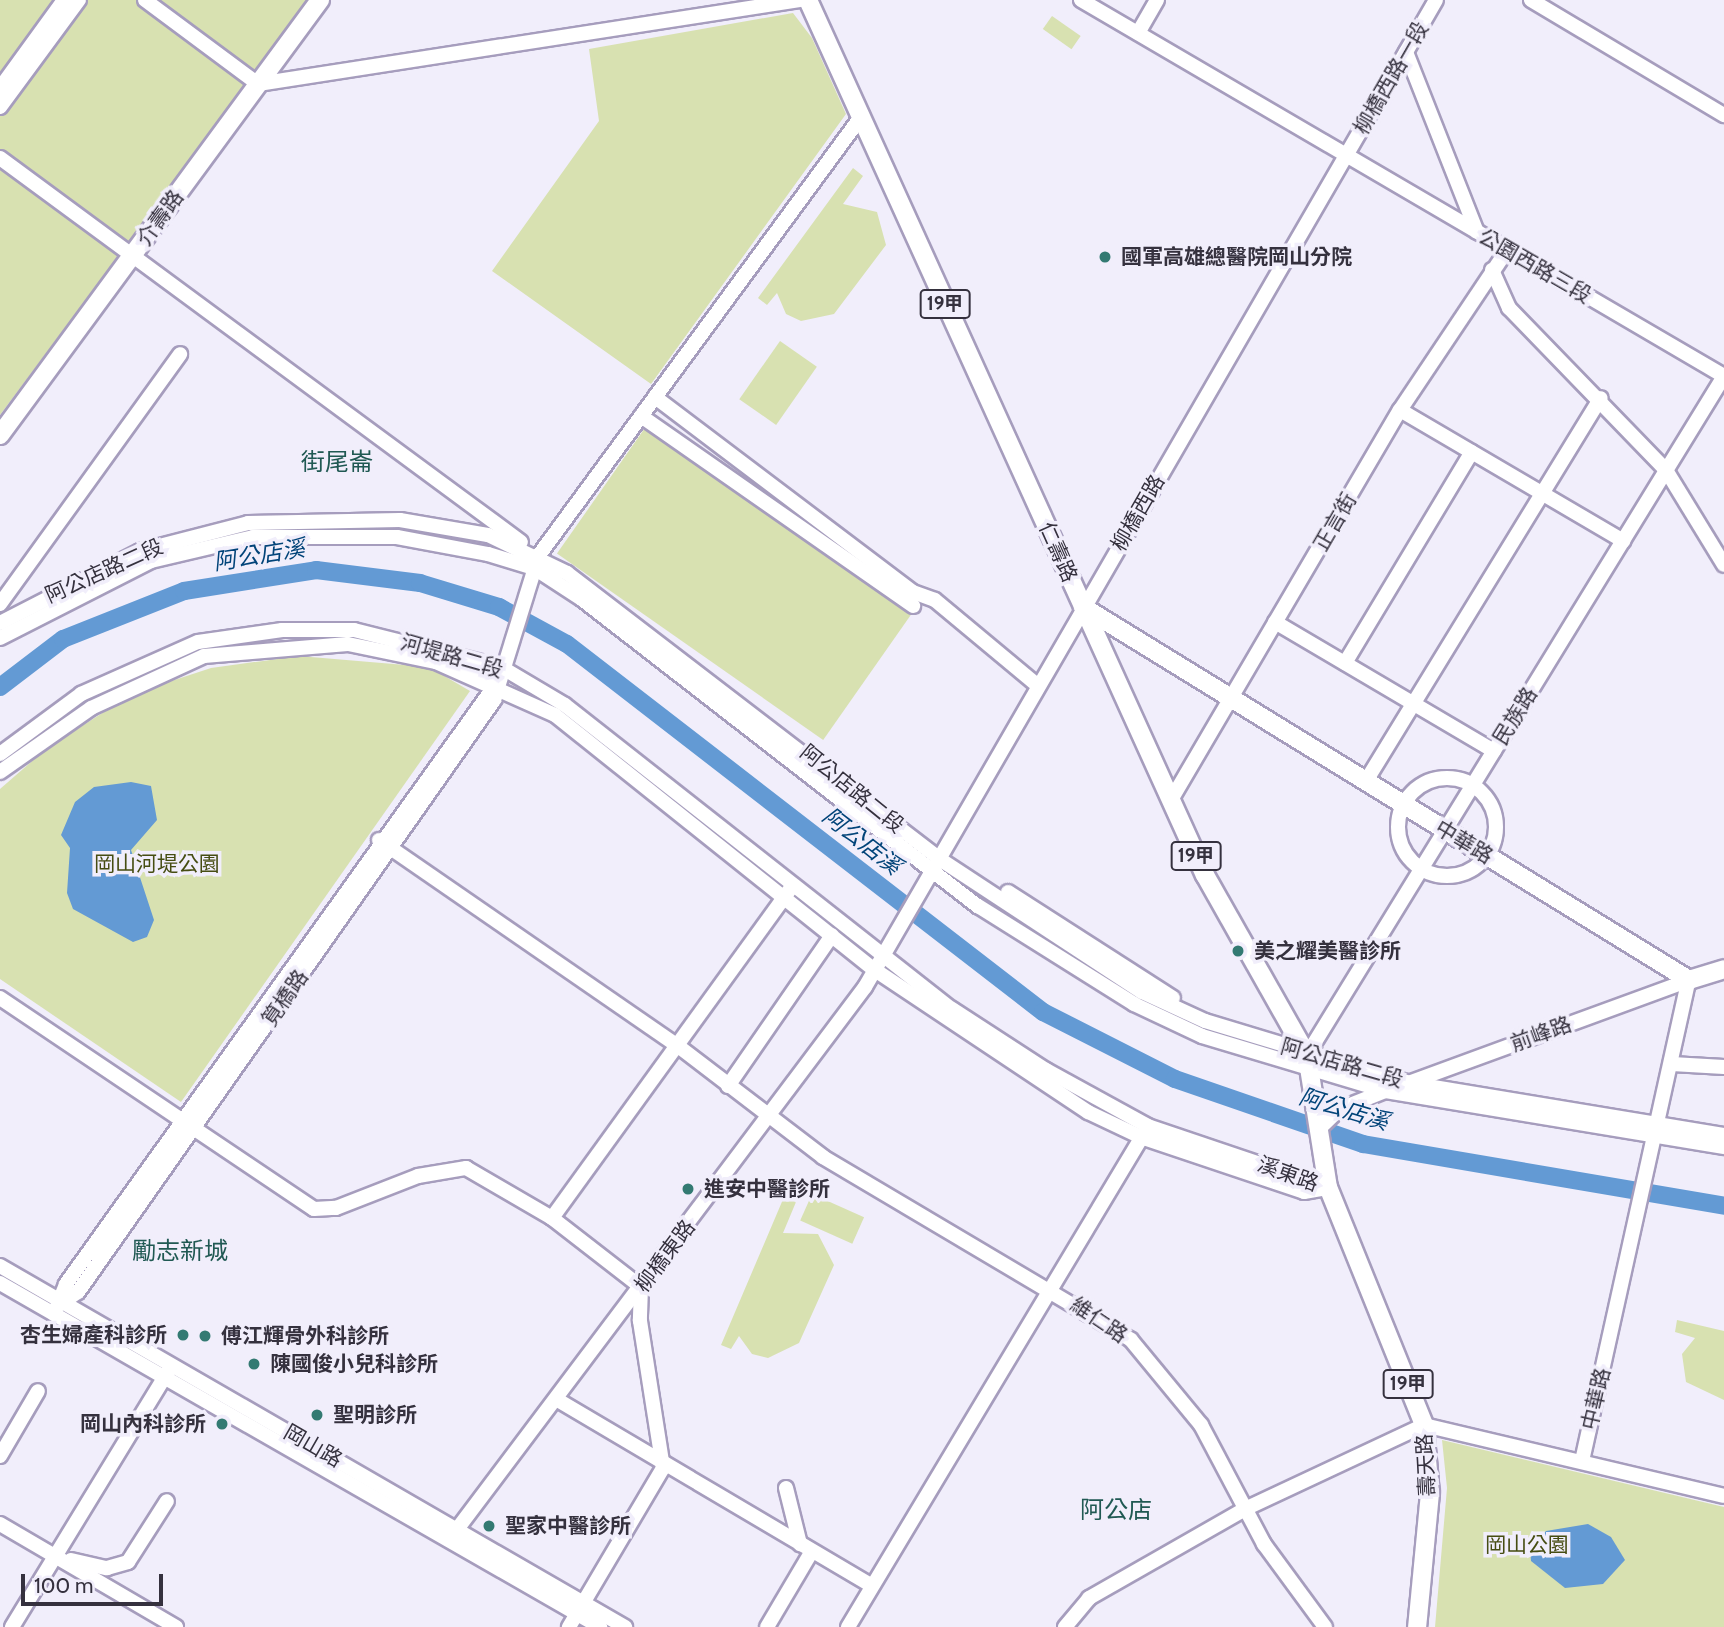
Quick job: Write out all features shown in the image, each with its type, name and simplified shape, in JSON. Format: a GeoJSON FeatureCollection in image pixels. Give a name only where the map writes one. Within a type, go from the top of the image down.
{"type":"FeatureCollection","features":[{"type":"Feature","properties":{"kind":"main road","name":"介壽路"},"geometry":{"type":"LineString","coordinates":[[0,435],[320,0]]}},
{"type":"Feature","properties":{"kind":"main road","name":"仁壽路"},"geometry":{"type":"LineString","coordinates":[[808,0],[1205,875],[1310,1063],[1320,1128]]}},
{"type":"Feature","properties":{"kind":"main road","name":"中華路"},"geometry":{"type":"LineString","coordinates":[[1083,607],[1689,980]]}},
{"type":"Feature","properties":{"kind":"main road","name":"前峰路"},"geometry":{"type":"LineString","coordinates":[[1689,980],[1724,969]]}},
{"type":"Feature","properties":{"kind":"main road","name":"壽天路"},"geometry":{"type":"LineString","coordinates":[[1320,1128],[1328,1187],[1424,1425],[1430,1493],[1417,1627]]}},
{"type":"Feature","properties":{"kind":"street"},"geometry":{"type":"LineString","coordinates":[[0,88],[64,0]]}},
{"type":"Feature","properties":{"kind":"street"},"geometry":{"type":"LineString","coordinates":[[0,107],[79,0]]}},
{"type":"Feature","properties":{"kind":"street"},"geometry":{"type":"LineString","coordinates":[[145,0],[258,84],[800,0]]}},
{"type":"Feature","properties":{"kind":"street","name":"公園西路三段"},"geometry":{"type":"LineString","coordinates":[[1081,0],[1724,376]]}},
{"type":"Feature","properties":{"kind":"street"},"geometry":{"type":"LineString","coordinates":[[1138,33],[1157,0]]}},
{"type":"Feature","properties":{"kind":"street","name":"柳橋西路一段"},"geometry":{"type":"LineString","coordinates":[[1346,156],[1436,0]]}},
{"type":"Feature","properties":{"kind":"street"},"geometry":{"type":"LineString","coordinates":[[1531,0],[1724,116]]}},
{"type":"Feature","properties":{"kind":"street"},"geometry":{"type":"LineString","coordinates":[[1406,52],[1477,232]]}},
{"type":"Feature","properties":{"kind":"street","name":"筧橋路"},"geometry":{"type":"LineString","coordinates":[[58,1308],[66,1284],[113,1231],[496,684],[536,562],[861,117]]}},
{"type":"Feature","properties":{"kind":"street","name":"柳橋西路"},"geometry":{"type":"LineString","coordinates":[[886,950],[1037,685],[1346,156]]}},
{"type":"Feature","properties":{"kind":"street"},"geometry":{"type":"LineString","coordinates":[[0,158],[536,562]]}},
{"type":"Feature","properties":{"kind":"street","name":"正言街"},"geometry":{"type":"LineString","coordinates":[[1171,800],[1400,410],[1507,250]]}},
{"type":"Feature","properties":{"kind":"street"},"geometry":{"type":"LineString","coordinates":[[1492,270],[1509,308],[1601,398],[1666,470],[1723,562]]}},
{"type":"Feature","properties":{"kind":"street"},"geometry":{"type":"LineString","coordinates":[[0,604],[180,354]]}},
{"type":"Feature","properties":{"kind":"street","name":"民族路"},"geometry":{"type":"LineString","coordinates":[[1310,1063],[1445,830],[1724,376]]}},
{"type":"Feature","properties":{"kind":"street"},"geometry":{"type":"LineString","coordinates":[[655,397],[913,592],[935,600],[1037,685]]}},
{"type":"Feature","properties":{"kind":"street"},"geometry":{"type":"LineString","coordinates":[[1366,781],[1601,398]]}},
{"type":"Feature","properties":{"kind":"street"},"geometry":{"type":"LineString","coordinates":[[1400,410],[1623,541]]}},
{"type":"Feature","properties":{"kind":"street"},"geometry":{"type":"LineString","coordinates":[[641,416],[913,606]]}},
{"type":"Feature","properties":{"kind":"street"},"geometry":{"type":"LineString","coordinates":[[1345,663],[1472,452]]}},
{"type":"Feature","properties":{"kind":"street"},"geometry":{"type":"LineString","coordinates":[[771,507],[782,493]]}},
{"type":"Feature","properties":{"kind":"street"},"geometry":{"type":"LineString","coordinates":[[297,533],[305,518]]}},
{"type":"Feature","properties":{"kind":"street","name":"阿公店路二段"},"geometry":{"type":"LineString","coordinates":[[0,622],[139,551],[248,523],[305,518],[442,525],[536,562],[737,697],[938,858],[1038,930],[1142,992],[1310,1063],[1385,1091],[1659,1130],[1724,1135]]}},
{"type":"Feature","properties":{"kind":"street","name":"阿公店路二段"},"geometry":{"type":"LineString","coordinates":[[0,638],[152,561],[297,533],[440,543],[536,562],[804,770],[928,876],[1030,944],[1134,1004],[1202,1036],[1310,1063],[1537,1112]]}},
{"type":"Feature","properties":{"kind":"street"},"geometry":{"type":"LineString","coordinates":[[1276,622],[1494,751]]}},
{"type":"Feature","properties":{"kind":"street","name":"河堤路二段"},"geometry":{"type":"LineString","coordinates":[[0,754],[81,694],[198,642],[282,630],[354,630],[501,667],[565,705],[790,890],[832,935],[875,970]]}},
{"type":"Feature","properties":{"kind":"street","name":"河堤路二段"},"geometry":{"type":"LineString","coordinates":[[0,772],[102,702],[204,656],[348,645],[436,662],[496,684],[555,715],[790,890],[886,950]]}},
{"type":"Feature","properties":{"kind":"street"},"geometry":{"type":"LineString","coordinates":[[727,709],[737,697]]}},
{"type":"Feature","properties":{"kind":"street"},"geometry":{"type":"LineString","coordinates":[[804,770],[814,758]]}},
{"type":"Feature","properties":{"kind":"street"},"geometry":{"type":"LineString","coordinates":[[1429,781],[1473,785],[1489,801],[1497,823],[1487,856],[1451,876],[1422,869],[1402,846],[1403,804],[1429,781]]}},
{"type":"Feature","properties":{"kind":"street","name":"維仁路"},"geometry":{"type":"LineString","coordinates":[[385,844],[678,1046],[823,1157],[1110,1324],[1160,1368],[1225,1461],[1247,1508],[1290,1583],[1325,1627]]}},
{"type":"Feature","properties":{"kind":"street"},"geometry":{"type":"LineString","coordinates":[[552,1218],[790,890]]}},
{"type":"Feature","properties":{"kind":"street"},"geometry":{"type":"LineString","coordinates":[[1008,892],[1173,998]]}},
{"type":"Feature","properties":{"kind":"street"},"geometry":{"type":"LineString","coordinates":[[728,1086],[832,935]]}},
{"type":"Feature","properties":{"kind":"street","name":"柳橋東路"},"geometry":{"type":"LineString","coordinates":[[453,1534],[771,1118],[875,970],[886,950]]}},
{"type":"Feature","properties":{"kind":"street","name":"溪東路"},"geometry":{"type":"LineString","coordinates":[[886,950],[1046,1070],[1145,1131]]}},
{"type":"Feature","properties":{"kind":"street","name":"溪東路"},"geometry":{"type":"LineString","coordinates":[[875,970],[1038,1080],[1145,1131],[1328,1187]]}},
{"type":"Feature","properties":{"kind":"street"},"geometry":{"type":"LineString","coordinates":[[1659,1130],[1689,980]]}},
{"type":"Feature","properties":{"kind":"street","name":"前峰路"},"geometry":{"type":"LineString","coordinates":[[1320,1128],[1358,1101],[1689,980]]}},
{"type":"Feature","properties":{"kind":"street"},"geometry":{"type":"LineString","coordinates":[[0,998],[319,1211],[418,1176],[466,1168],[552,1218],[641,1287],[640,1321],[663,1468],[569,1627]]}},
{"type":"Feature","properties":{"kind":"street"},"geometry":{"type":"LineString","coordinates":[[1672,1064],[1724,1067]]}},
{"type":"Feature","properties":{"kind":"street","name":"阿公店路二段"},"geometry":{"type":"LineString","coordinates":[[1659,1130],[1724,1147]]}},
{"type":"Feature","properties":{"kind":"street","name":"中華路"},"geometry":{"type":"LineString","coordinates":[[1582,1461],[1659,1130]]}},
{"type":"Feature","properties":{"kind":"street"},"geometry":{"type":"LineString","coordinates":[[848,1627],[1145,1131]]}},
{"type":"Feature","properties":{"kind":"street","name":"岡山路"},"geometry":{"type":"LineString","coordinates":[[0,1266],[58,1308],[168,1372],[580,1608],[625,1627]]}},
{"type":"Feature","properties":{"kind":"street","name":"岡山路"},"geometry":{"type":"LineString","coordinates":[[0,1283],[58,1308]]}},
{"type":"Feature","properties":{"kind":"street"},"geometry":{"type":"LineString","coordinates":[[12,1627],[168,1372]]}},
{"type":"Feature","properties":{"kind":"street"},"geometry":{"type":"LineString","coordinates":[[0,1456],[38,1391]]}},
{"type":"Feature","properties":{"kind":"street"},"geometry":{"type":"LineString","coordinates":[[556,1399],[663,1468],[872,1586]]}},
{"type":"Feature","properties":{"kind":"street"},"geometry":{"type":"LineString","coordinates":[[1065,1627],[1089,1598],[1247,1508],[1424,1425],[1724,1496]]}},
{"type":"Feature","properties":{"kind":"street"},"geometry":{"type":"LineString","coordinates":[[767,1627],[806,1548],[786,1488]]}},
{"type":"Feature","properties":{"kind":"street"},"geometry":{"type":"LineString","coordinates":[[56,1556],[107,1568],[128,1562],[167,1502]]}},
{"type":"Feature","properties":{"kind":"street"},"geometry":{"type":"LineString","coordinates":[[0,1524],[176,1627]]}},
{"type":"Feature","properties":{"kind":"street","name":"岡山路"},"geometry":{"type":"LineString","coordinates":[[580,1608],[600,1627]]}},
{"type":"Feature","properties":{"kind":"green space"},"geometry":{"type":"Polygon","coordinates":[[[0,0],[310,0],[0,415],[0,0]]]}},
{"type":"Feature","properties":{"kind":"green space"},"geometry":{"type":"Polygon","coordinates":[[[793,13],[812,38],[846,114],[651,384],[492,271],[599,121],[589,49],[793,13]]]}},
{"type":"Feature","properties":{"kind":"green space"},"geometry":{"type":"Polygon","coordinates":[[[1052,16],[1081,36],[1071,49],[1043,29],[1052,16]]]}},
{"type":"Feature","properties":{"kind":"green space"},"geometry":{"type":"Polygon","coordinates":[[[853,168],[863,176],[843,204],[877,212],[886,245],[834,314],[801,321],[786,314],[777,293],[767,305],[758,298],[853,168]]]}},
{"type":"Feature","properties":{"kind":"green space"},"geometry":{"type":"Polygon","coordinates":[[[780,341],[817,367],[776,425],[739,399],[780,341]]]}},
{"type":"Feature","properties":{"kind":"green space"},"geometry":{"type":"Polygon","coordinates":[[[647,425],[913,611],[823,740],[557,554],[647,425]]]}},
{"type":"Feature","properties":{"kind":"green space","name":"岡山河堤公園"},"geometry":{"type":"Polygon","coordinates":[[[299,656],[429,667],[470,691],[181,1102],[0,979],[0,789],[46,749],[132,694],[211,668],[299,656]]]}},
{"type":"Feature","properties":{"kind":"green space"},"geometry":{"type":"Polygon","coordinates":[[[812,1194],[864,1217],[852,1244],[800,1220],[812,1194]]]}},
{"type":"Feature","properties":{"kind":"green space"},"geometry":{"type":"Polygon","coordinates":[[[784,1197],[796,1202],[783,1233],[818,1234],[834,1265],[799,1343],[768,1358],[752,1354],[739,1336],[731,1349],[721,1345],[784,1197]]]}},
{"type":"Feature","properties":{"kind":"green space"},"geometry":{"type":"Polygon","coordinates":[[[1677,1320],[1724,1331],[1724,1400],[1686,1382],[1682,1354],[1695,1338],[1675,1332],[1677,1320]]]}},
{"type":"Feature","properties":{"kind":"green space","name":"岡山公園"},"geometry":{"type":"Polygon","coordinates":[[[1442,1440],[1724,1507],[1724,1627],[1435,1627],[1447,1488],[1442,1440]]]}},
{"type":"Feature","properties":{"kind":"water"},"geometry":{"type":"Polygon","coordinates":[[[131,782],[151,786],[157,820],[131,850],[154,920],[147,937],[133,942],[73,909],[67,893],[70,848],[61,835],[75,802],[94,787],[131,782]]]}},
{"type":"Feature","properties":{"kind":"water"},"geometry":{"type":"Polygon","coordinates":[[[1588,1524],[1611,1537],[1625,1560],[1603,1584],[1565,1588],[1531,1561],[1530,1549],[1546,1531],[1588,1524]]]}},
{"type":"Feature","properties":{"kind":"waterway","name":"阿公店溪"},"geometry":{"type":"LineString","coordinates":[[0,687],[63,639],[184,591],[316,570],[420,583],[499,607],[567,644],[1043,1012],[1175,1079],[1363,1144],[1724,1206]]}},
{"type":"Feature","properties":{"kind":"place","name":"國軍高雄總醫院岡山分院"},"geometry":{"type":"Point","coordinates":[1105,257]}},
{"type":"Feature","properties":{"kind":"place","name":"美之耀美醫診所"},"geometry":{"type":"Point","coordinates":[1238,951]}},
{"type":"Feature","properties":{"kind":"place","name":"進安中醫診所"},"geometry":{"type":"Point","coordinates":[688,1189]}},
{"type":"Feature","properties":{"kind":"place","name":"杏生婦產科診所"},"geometry":{"type":"Point","coordinates":[183,1335]}},
{"type":"Feature","properties":{"kind":"place","name":"傅江輝骨外科診所"},"geometry":{"type":"Point","coordinates":[205,1336]}},
{"type":"Feature","properties":{"kind":"place","name":"陳國俊小兒科診所"},"geometry":{"type":"Point","coordinates":[254,1364]}},
{"type":"Feature","properties":{"kind":"place","name":"聖明診所"},"geometry":{"type":"Point","coordinates":[317,1415]}},
{"type":"Feature","properties":{"kind":"place","name":"岡山內科診所"},"geometry":{"type":"Point","coordinates":[222,1424]}},
{"type":"Feature","properties":{"kind":"place","name":"聖家中醫診所"},"geometry":{"type":"Point","coordinates":[489,1526]}},
{"type":"Feature","properties":{"kind":"district","name":"街尾崙"},"geometry":{"type":"Point","coordinates":[337,462]}},
{"type":"Feature","properties":{"kind":"district","name":"勵志新城"},"geometry":{"type":"Point","coordinates":[180,1251]}},
{"type":"Feature","properties":{"kind":"district","name":"阿公店"},"geometry":{"type":"Point","coordinates":[1116,1510]}}]}
